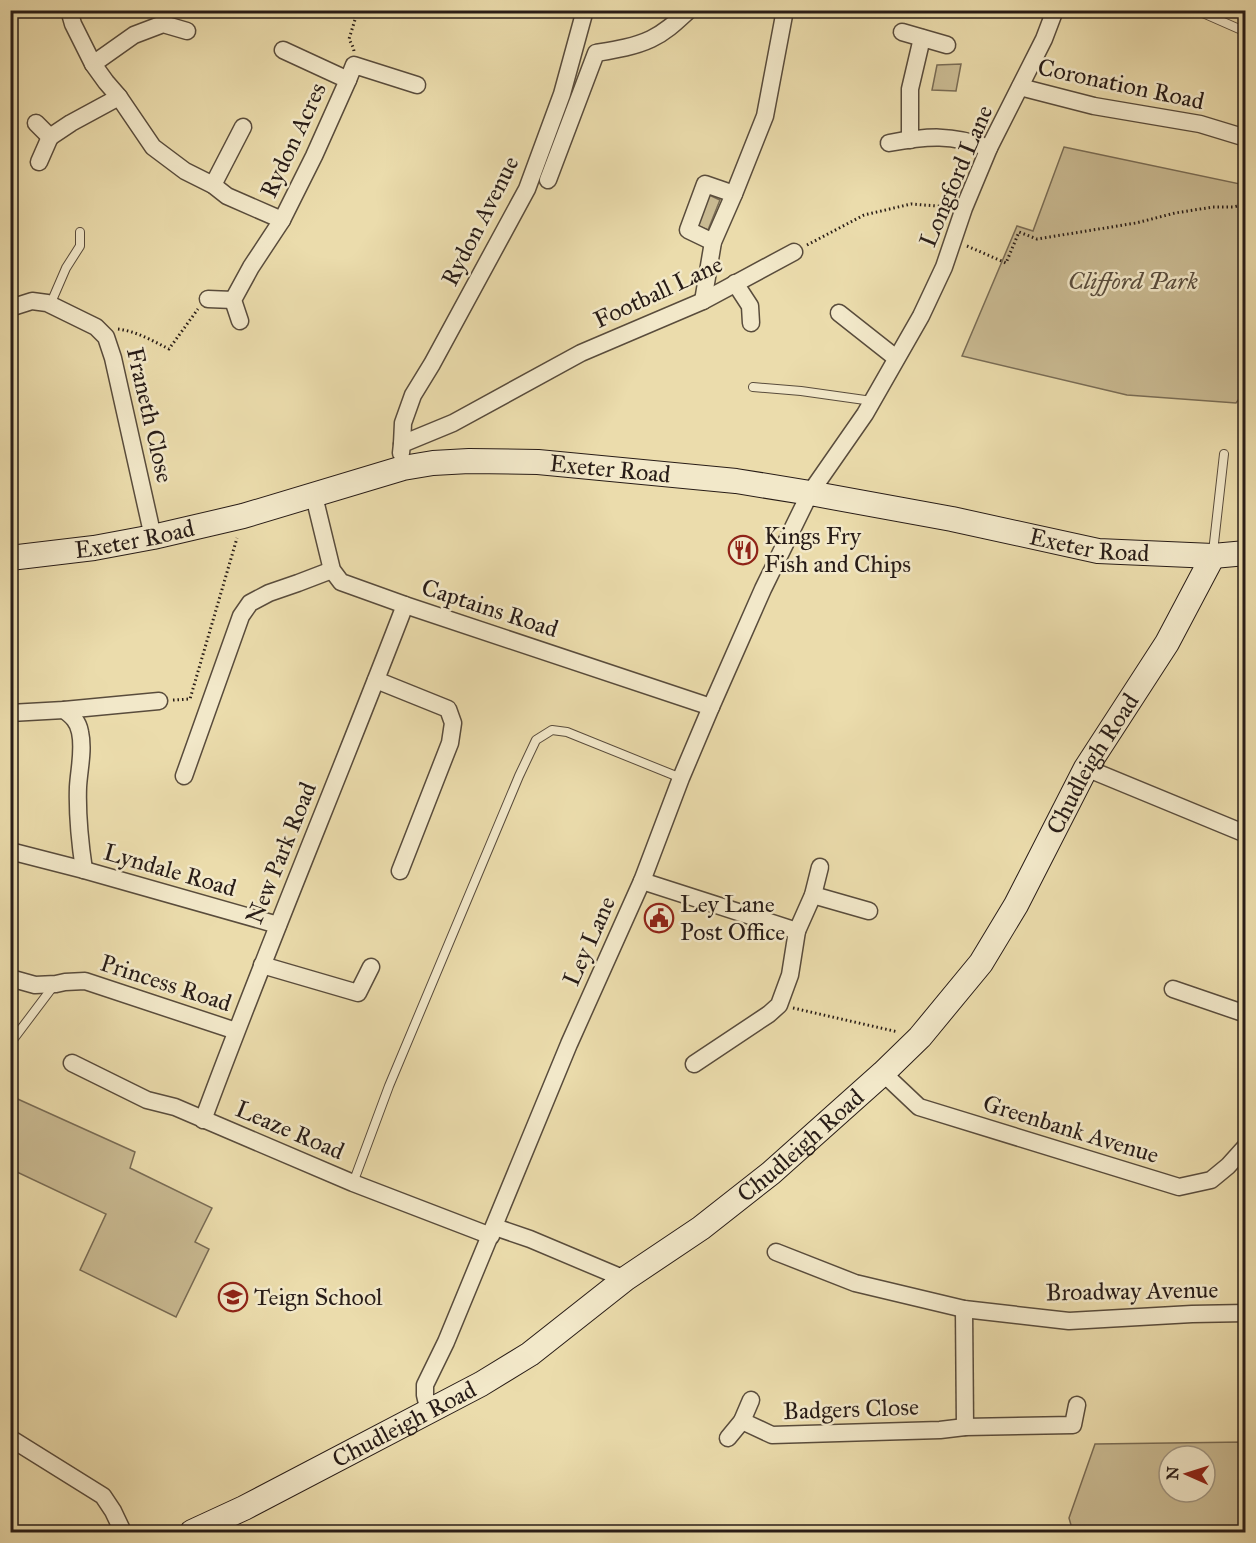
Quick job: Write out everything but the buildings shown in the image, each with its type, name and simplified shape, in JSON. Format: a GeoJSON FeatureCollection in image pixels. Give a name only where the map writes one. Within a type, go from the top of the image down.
{"type":"FeatureCollection","features":[{"type":"Feature","properties":{"kind":"main road","name":"Exeter Road"},"geometry":{"type":"LineString","coordinates":[[10,558],[94,548],[153,537],[243,516],[403,468],[433,463],[469,461],[538,462],[725,480],[952,519],[1098,551],[1213,556],[1245,553]]}},
{"type":"Feature","properties":{"kind":"main road","name":"Chudleigh Road"},"geometry":{"type":"LineString","coordinates":[[192,1533],[482,1384],[530,1354],[625,1279],[701,1228],[771,1173],[883,1073],[920,1037],[981,963],[994,943],[1086,768],[1167,644],[1213,556]]}},
{"type":"Feature","properties":{"kind":"street","name":"Rydon Acres"},"geometry":{"type":"LineString","coordinates":[[69,10],[73,24],[93,64],[153,147],[185,171],[213,185],[227,196],[282,220]]}},
{"type":"Feature","properties":{"kind":"street","name":"Rydon Avenue"},"geometry":{"type":"LineString","coordinates":[[402,444],[403,423],[413,395],[527,189],[562,94],[585,10]]}},
{"type":"Feature","properties":{"kind":"street"},"geometry":{"type":"LineString","coordinates":[[548,180],[596,53],[651,39],[669,28],[689,10]]}},
{"type":"Feature","properties":{"kind":"street"},"geometry":{"type":"LineString","coordinates":[[703,301],[712,242],[765,116],[785,10]]}},
{"type":"Feature","properties":{"kind":"street","name":"Longford Lane"},"geometry":{"type":"LineString","coordinates":[[810,493],[865,414],[921,316],[944,267],[964,208],[989,148],[1044,39],[1055,10]]}},
{"type":"Feature","properties":{"kind":"street"},"geometry":{"type":"LineString","coordinates":[[93,64],[163,17],[187,31]]}},
{"type":"Feature","properties":{"kind":"street"},"geometry":{"type":"LineString","coordinates":[[902,32],[947,45]]}},
{"type":"Feature","properties":{"kind":"street"},"geometry":{"type":"LineString","coordinates":[[910,140],[910,89],[922,38]]}},
{"type":"Feature","properties":{"kind":"street","name":"Rydon Acres"},"geometry":{"type":"LineString","coordinates":[[283,50],[351,73],[417,85]]}},
{"type":"Feature","properties":{"kind":"street","name":"Rydon Acres"},"geometry":{"type":"LineString","coordinates":[[233,300],[251,267],[282,220],[351,73]]}},
{"type":"Feature","properties":{"kind":"street","name":"Coronation Road"},"geometry":{"type":"LineString","coordinates":[[1020,87],[1094,106],[1200,124],[1245,138]]}},
{"type":"Feature","properties":{"kind":"street"},"geometry":{"type":"LineString","coordinates":[[39,162],[50,137],[119,97]]}},
{"type":"Feature","properties":{"kind":"street"},"geometry":{"type":"LineString","coordinates":[[36,123],[50,137]]}},
{"type":"Feature","properties":{"kind":"street"},"geometry":{"type":"LineString","coordinates":[[213,185],[243,127]]}},
{"type":"Feature","properties":{"kind":"street"},"geometry":{"type":"LineString","coordinates":[[889,144],[948,137],[989,148]]}},
{"type":"Feature","properties":{"kind":"street"},"geometry":{"type":"LineString","coordinates":[[712,242],[688,230],[705,184],[734,194]]}},
{"type":"Feature","properties":{"kind":"street","name":"Football Lane"},"geometry":{"type":"LineString","coordinates":[[402,444],[453,423],[581,353],[703,301],[794,252]]}},
{"type":"Feature","properties":{"kind":"street"},"geometry":{"type":"LineString","coordinates":[[735,283],[750,306],[752,323]]}},
{"type":"Feature","properties":{"kind":"street"},"geometry":{"type":"LineString","coordinates":[[208,299],[233,300],[240,321]]}},
{"type":"Feature","properties":{"kind":"street","name":"Franeth Close"},"geometry":{"type":"LineString","coordinates":[[10,308],[32,302],[50,305],[96,327],[106,337],[113,358],[153,537]]}},
{"type":"Feature","properties":{"kind":"street"},"geometry":{"type":"LineString","coordinates":[[839,313],[896,358]]}},
{"type":"Feature","properties":{"kind":"street"},"geometry":{"type":"LineString","coordinates":[[402,444],[403,468]]}},
{"type":"Feature","properties":{"kind":"street","name":"Ley Lane"},"geometry":{"type":"LineString","coordinates":[[429,1412],[425,1385],[446,1342],[570,1044],[642,880],[711,707],[763,589],[810,493]]}},
{"type":"Feature","properties":{"kind":"street"},"geometry":{"type":"LineString","coordinates":[[184,776],[241,616],[250,603],[269,593],[332,570],[314,496]]}},
{"type":"Feature","properties":{"kind":"street","name":"Captains Road"},"geometry":{"type":"LineString","coordinates":[[332,570],[342,582],[405,605],[711,707]]}},
{"type":"Feature","properties":{"kind":"street","name":"New Park Road"},"geometry":{"type":"LineString","coordinates":[[203,1120],[405,605]]}},
{"type":"Feature","properties":{"kind":"street"},"geometry":{"type":"LineString","coordinates":[[376,680],[448,709],[453,723],[450,743],[400,872]]}},
{"type":"Feature","properties":{"kind":"street"},"geometry":{"type":"LineString","coordinates":[[10,713],[159,701]]}},
{"type":"Feature","properties":{"kind":"street","name":"Lyndale Road"},"geometry":{"type":"LineString","coordinates":[[64,710],[75,719],[80,731],[78,826],[84,870]]}},
{"type":"Feature","properties":{"kind":"street"},"geometry":{"type":"LineString","coordinates":[[1086,768],[1245,834]]}},
{"type":"Feature","properties":{"kind":"street","name":"Lyndale Road"},"geometry":{"type":"LineString","coordinates":[[10,851],[278,925]]}},
{"type":"Feature","properties":{"kind":"street"},"geometry":{"type":"LineString","coordinates":[[694,1064],[779,1005],[790,975],[797,932],[813,895],[820,867]]}},
{"type":"Feature","properties":{"kind":"street"},"geometry":{"type":"LineString","coordinates":[[642,880],[797,932]]}},
{"type":"Feature","properties":{"kind":"street"},"geometry":{"type":"LineString","coordinates":[[813,895],[868,911]]}},
{"type":"Feature","properties":{"kind":"street"},"geometry":{"type":"LineString","coordinates":[[262,965],[358,993],[371,967]]}},
{"type":"Feature","properties":{"kind":"street","name":"Princess Road"},"geometry":{"type":"LineString","coordinates":[[10,978],[35,985],[85,981],[236,1031]]}},
{"type":"Feature","properties":{"kind":"street"},"geometry":{"type":"LineString","coordinates":[[1173,989],[1245,1014]]}},
{"type":"Feature","properties":{"kind":"street","name":"Leaze Road"},"geometry":{"type":"LineString","coordinates":[[72,1063],[147,1100],[175,1107],[353,1183],[493,1232],[530,1239],[625,1279]]}},
{"type":"Feature","properties":{"kind":"street","name":"Greenbank Avenue"},"geometry":{"type":"LineString","coordinates":[[883,1073],[919,1107],[1179,1187],[1211,1180],[1228,1166],[1245,1146]]}},
{"type":"Feature","properties":{"kind":"street","name":"Broadway Avenue"},"geometry":{"type":"LineString","coordinates":[[776,1252],[855,1282],[964,1309],[1070,1321],[1245,1313]]}},
{"type":"Feature","properties":{"kind":"street"},"geometry":{"type":"LineString","coordinates":[[964,1309],[965,1427]]}},
{"type":"Feature","properties":{"kind":"street","name":"Badgers Close"},"geometry":{"type":"LineString","coordinates":[[728,1438],[742,1420],[751,1400]]}},
{"type":"Feature","properties":{"kind":"street","name":"Badgers Close"},"geometry":{"type":"LineString","coordinates":[[742,1420],[772,1435],[1073,1425],[1077,1405]]}},
{"type":"Feature","properties":{"kind":"street"},"geometry":{"type":"LineString","coordinates":[[10,1438],[103,1497],[113,1511],[123,1533]]}},
{"type":"Feature","properties":{"kind":"lane"},"geometry":{"type":"LineString","coordinates":[[1196,10],[1245,32]]}},
{"type":"Feature","properties":{"kind":"lane"},"geometry":{"type":"LineString","coordinates":[[50,305],[66,268],[80,246],[80,232]]}},
{"type":"Feature","properties":{"kind":"lane"},"geometry":{"type":"LineString","coordinates":[[753,387],[872,401]]}},
{"type":"Feature","properties":{"kind":"lane"},"geometry":{"type":"LineString","coordinates":[[1213,556],[1224,454]]}},
{"type":"Feature","properties":{"kind":"lane"},"geometry":{"type":"LineString","coordinates":[[353,1183],[388,1086],[428,989],[536,740],[552,730],[567,732],[681,778]]}},
{"type":"Feature","properties":{"kind":"lane"},"geometry":{"type":"LineString","coordinates":[[12,1041],[56,984]]}},
{"type":"Feature","properties":{"kind":"path"},"geometry":{"type":"LineString","coordinates":[[303,10],[320,17],[327,16],[336,10]]}},
{"type":"Feature","properties":{"kind":"path"},"geometry":{"type":"LineString","coordinates":[[351,73],[354,46],[349,39],[358,10]]}},
{"type":"Feature","properties":{"kind":"path"},"geometry":{"type":"LineString","coordinates":[[794,252],[864,215],[911,204],[964,208]]}},
{"type":"Feature","properties":{"kind":"path"},"geometry":{"type":"LineString","coordinates":[[953,240],[1006,262],[1019,232],[1037,239],[1136,223],[1175,213],[1245,204]]}},
{"type":"Feature","properties":{"kind":"path"},"geometry":{"type":"LineString","coordinates":[[96,327],[125,330],[169,349],[194,313],[208,299]]}},
{"type":"Feature","properties":{"kind":"path"},"geometry":{"type":"LineString","coordinates":[[159,701],[190,699],[243,516]]}},
{"type":"Feature","properties":{"kind":"path"},"geometry":{"type":"LineString","coordinates":[[779,1005],[920,1037]]}},
{"type":"Feature","properties":{"kind":"green space"},"geometry":{"type":"Polygon","coordinates":[[[961,64],[956,91],[932,90],[937,65],[961,64]]]}},
{"type":"Feature","properties":{"kind":"green space","name":"Clifford Park"},"geometry":{"type":"Polygon","coordinates":[[[1064,147],[1245,185],[1246,390],[1236,403],[1127,395],[962,356],[1017,226],[1033,231],[1064,147]]]}},
{"type":"Feature","properties":{"kind":"green space"},"geometry":{"type":"Polygon","coordinates":[[[707,194],[720,200],[708,230],[694,224],[707,194]]]}},
{"type":"Feature","properties":{"kind":"green space"},"geometry":{"type":"Polygon","coordinates":[[[11,1096],[135,1152],[130,1168],[212,1208],[195,1242],[209,1249],[176,1317],[80,1270],[106,1214],[17,1172],[11,1184],[11,1096]]]}},
{"type":"Feature","properties":{"kind":"green space"},"geometry":{"type":"Polygon","coordinates":[[[1245,1442],[1245,1531],[1073,1532],[1069,1518],[1095,1444],[1245,1442]]]}},
{"type":"Feature","properties":{"kind":"place","name":"Kings Fry Fish and Chips"},"geometry":{"type":"Point","coordinates":[743,550]}},
{"type":"Feature","properties":{"kind":"place","name":"Ley Lane Post Office"},"geometry":{"type":"Point","coordinates":[659,918]}},
{"type":"Feature","properties":{"kind":"place","name":"Teign School"},"geometry":{"type":"Point","coordinates":[233,1297]}}]}
